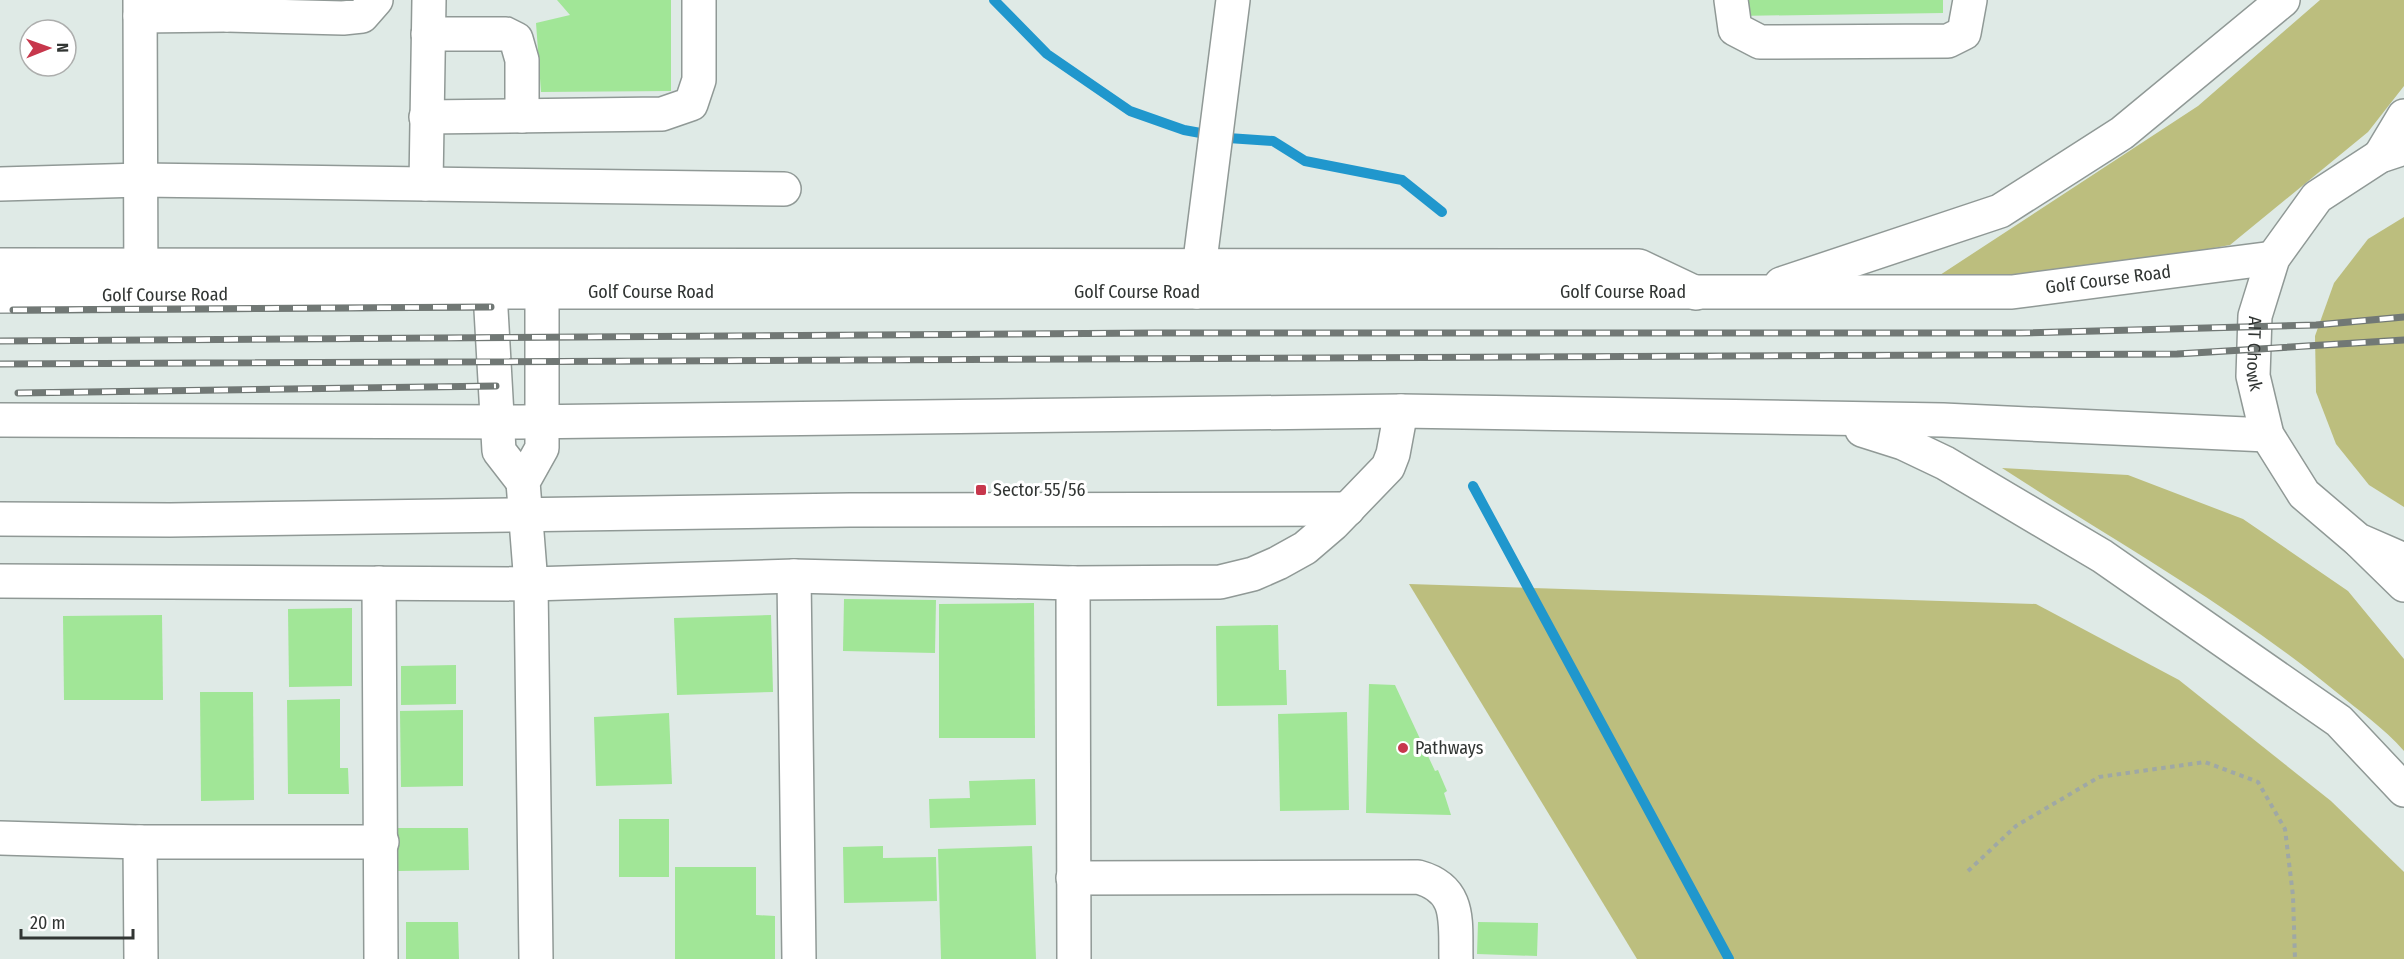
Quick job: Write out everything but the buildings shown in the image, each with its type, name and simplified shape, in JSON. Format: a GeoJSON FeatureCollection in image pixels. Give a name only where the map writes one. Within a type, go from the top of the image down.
{"type":"FeatureCollection","features":[{"type":"Feature","properties":{"kind":"street"},"geometry":{"type":"LineString","coordinates":[[141,281],[140,8],[227,8],[353,17],[363,16],[376,0]]}},
{"type":"Feature","properties":{"kind":"street"},"geometry":{"type":"LineString","coordinates":[[426,184],[429,0]]}},
{"type":"Feature","properties":{"kind":"street"},"geometry":{"type":"LineString","coordinates":[[426,117],[662,114],[690,104],[699,80],[699,0]]}},
{"type":"Feature","properties":{"kind":"street"},"geometry":{"type":"LineString","coordinates":[[0,265],[141,281],[1198,279],[1233,0]]}},
{"type":"Feature","properties":{"kind":"street"},"geometry":{"type":"LineString","coordinates":[[1731,0],[1735,29],[1760,42],[1948,41],[1964,33],[1970,0]]}},
{"type":"Feature","properties":{"kind":"street"},"geometry":{"type":"LineString","coordinates":[[1753,293],[2000,211],[2122,133],[2283,0]]}},
{"type":"Feature","properties":{"kind":"street"},"geometry":{"type":"LineString","coordinates":[[428,34],[506,34],[516,39],[522,60],[522,116]]}},
{"type":"Feature","properties":{"kind":"street"},"geometry":{"type":"LineString","coordinates":[[2392,152],[2404,116]]}},
{"type":"Feature","properties":{"kind":"street","name":"AIT Chowk"},"geometry":{"type":"LineString","coordinates":[[2392,152],[2317,197],[2273,258],[2255,316],[2253,376],[2267,435],[2304,494],[2358,540],[2404,560]]}},
{"type":"Feature","properties":{"kind":"street"},"geometry":{"type":"LineString","coordinates":[[0,184],[141,180],[784,189]]}},
{"type":"Feature","properties":{"kind":"street","name":"Golf Course Road"},"geometry":{"type":"LineString","coordinates":[[0,296],[141,281],[490,292],[1198,279],[1696,293],[2012,292],[2273,258]]}},
{"type":"Feature","properties":{"kind":"street"},"geometry":{"type":"LineString","coordinates":[[490,292],[499,451],[523,482]]}},
{"type":"Feature","properties":{"kind":"street"},"geometry":{"type":"LineString","coordinates":[[536,959],[531,584],[523,482],[542,448],[542,292]]}},
{"type":"Feature","properties":{"kind":"street"},"geometry":{"type":"LineString","coordinates":[[0,420],[543,422],[1401,411],[1828,420],[1943,420],[2267,435]]}},
{"type":"Feature","properties":{"kind":"street"},"geometry":{"type":"LineString","coordinates":[[0,581],[531,584],[794,576],[1073,583],[1220,582],[1253,574],[1305,548],[1348,509],[1388,467],[1393,454],[1401,411]]}},
{"type":"Feature","properties":{"kind":"street"},"geometry":{"type":"LineString","coordinates":[[1828,420],[1903,443],[1945,463],[2102,556],[2339,721],[2404,790]]}},
{"type":"Feature","properties":{"kind":"street"},"geometry":{"type":"LineString","coordinates":[[0,519],[850,510],[1348,509]]}},
{"type":"Feature","properties":{"kind":"street"},"geometry":{"type":"LineString","coordinates":[[2358,540],[2404,585]]}},
{"type":"Feature","properties":{"kind":"street"},"geometry":{"type":"LineString","coordinates":[[794,576],[799,959]]}},
{"type":"Feature","properties":{"kind":"street"},"geometry":{"type":"LineString","coordinates":[[1073,583],[1074,959]]}},
{"type":"Feature","properties":{"kind":"street"},"geometry":{"type":"LineString","coordinates":[[379,584],[381,959]]}},
{"type":"Feature","properties":{"kind":"street"},"geometry":{"type":"LineString","coordinates":[[0,838],[140,842],[382,842]]}},
{"type":"Feature","properties":{"kind":"street"},"geometry":{"type":"LineString","coordinates":[[140,842],[141,959]]}},
{"type":"Feature","properties":{"kind":"street"},"geometry":{"type":"LineString","coordinates":[[1073,878],[1418,877],[1433,881],[1447,893],[1455,910],[1456,959]]}},
{"type":"Feature","properties":{"kind":"path"},"geometry":{"type":"LineString","coordinates":[[1968,871],[2016,826],[2099,777],[2205,762],[2258,782],[2285,830],[2293,896],[2295,959]]}},
{"type":"Feature","properties":{"kind":"green space"},"geometry":{"type":"Polygon","coordinates":[[[2320,0],[2404,0],[2404,86],[2368,132],[2230,245],[2069,275],[1940,275],[2198,106],[2320,0]]]}},
{"type":"Feature","properties":{"kind":"green space"},"geometry":{"type":"Polygon","coordinates":[[[2404,217],[2404,507],[2369,485],[2336,444],[2316,392],[2315,336],[2334,283],[2368,239],[2404,217]]]}},
{"type":"Feature","properties":{"kind":"green space"},"geometry":{"type":"Polygon","coordinates":[[[2002,468],[2128,475],[2243,519],[2348,591],[2404,659],[2404,751],[2371,720],[2296,660],[2214,602],[2002,468]]]}},
{"type":"Feature","properties":{"kind":"green space"},"geometry":{"type":"Polygon","coordinates":[[[1409,584],[2036,604],[2179,680],[2331,801],[2404,872],[2404,959],[1637,959],[1409,584]]]}},
{"type":"Feature","properties":{"kind":"waterway"},"geometry":{"type":"LineString","coordinates":[[994,0],[1047,54],[1130,111],[1184,130],[1228,138],[1273,141],[1305,161],[1402,180],[1442,212]]}},
{"type":"Feature","properties":{"kind":"waterway"},"geometry":{"type":"LineString","coordinates":[[1473,486],[1729,959]]}},
{"type":"Feature","properties":{"kind":"railway"},"geometry":{"type":"LineString","coordinates":[[13,310],[491,307]]}},
{"type":"Feature","properties":{"kind":"railway"},"geometry":{"type":"LineString","coordinates":[[0,341],[1155,333],[2021,333],[2316,325],[2404,317]]}},
{"type":"Feature","properties":{"kind":"railway"},"geometry":{"type":"LineString","coordinates":[[0,364],[2177,354],[2404,340]]}},
{"type":"Feature","properties":{"kind":"railway"},"geometry":{"type":"LineString","coordinates":[[18,393],[496,386]]}},
{"type":"Feature","properties":{"kind":"place","name":"Sector 55/56"},"geometry":{"type":"Point","coordinates":[981,490]}},
{"type":"Feature","properties":{"kind":"place","name":"Pathways"},"geometry":{"type":"Point","coordinates":[1403,748]}}]}
